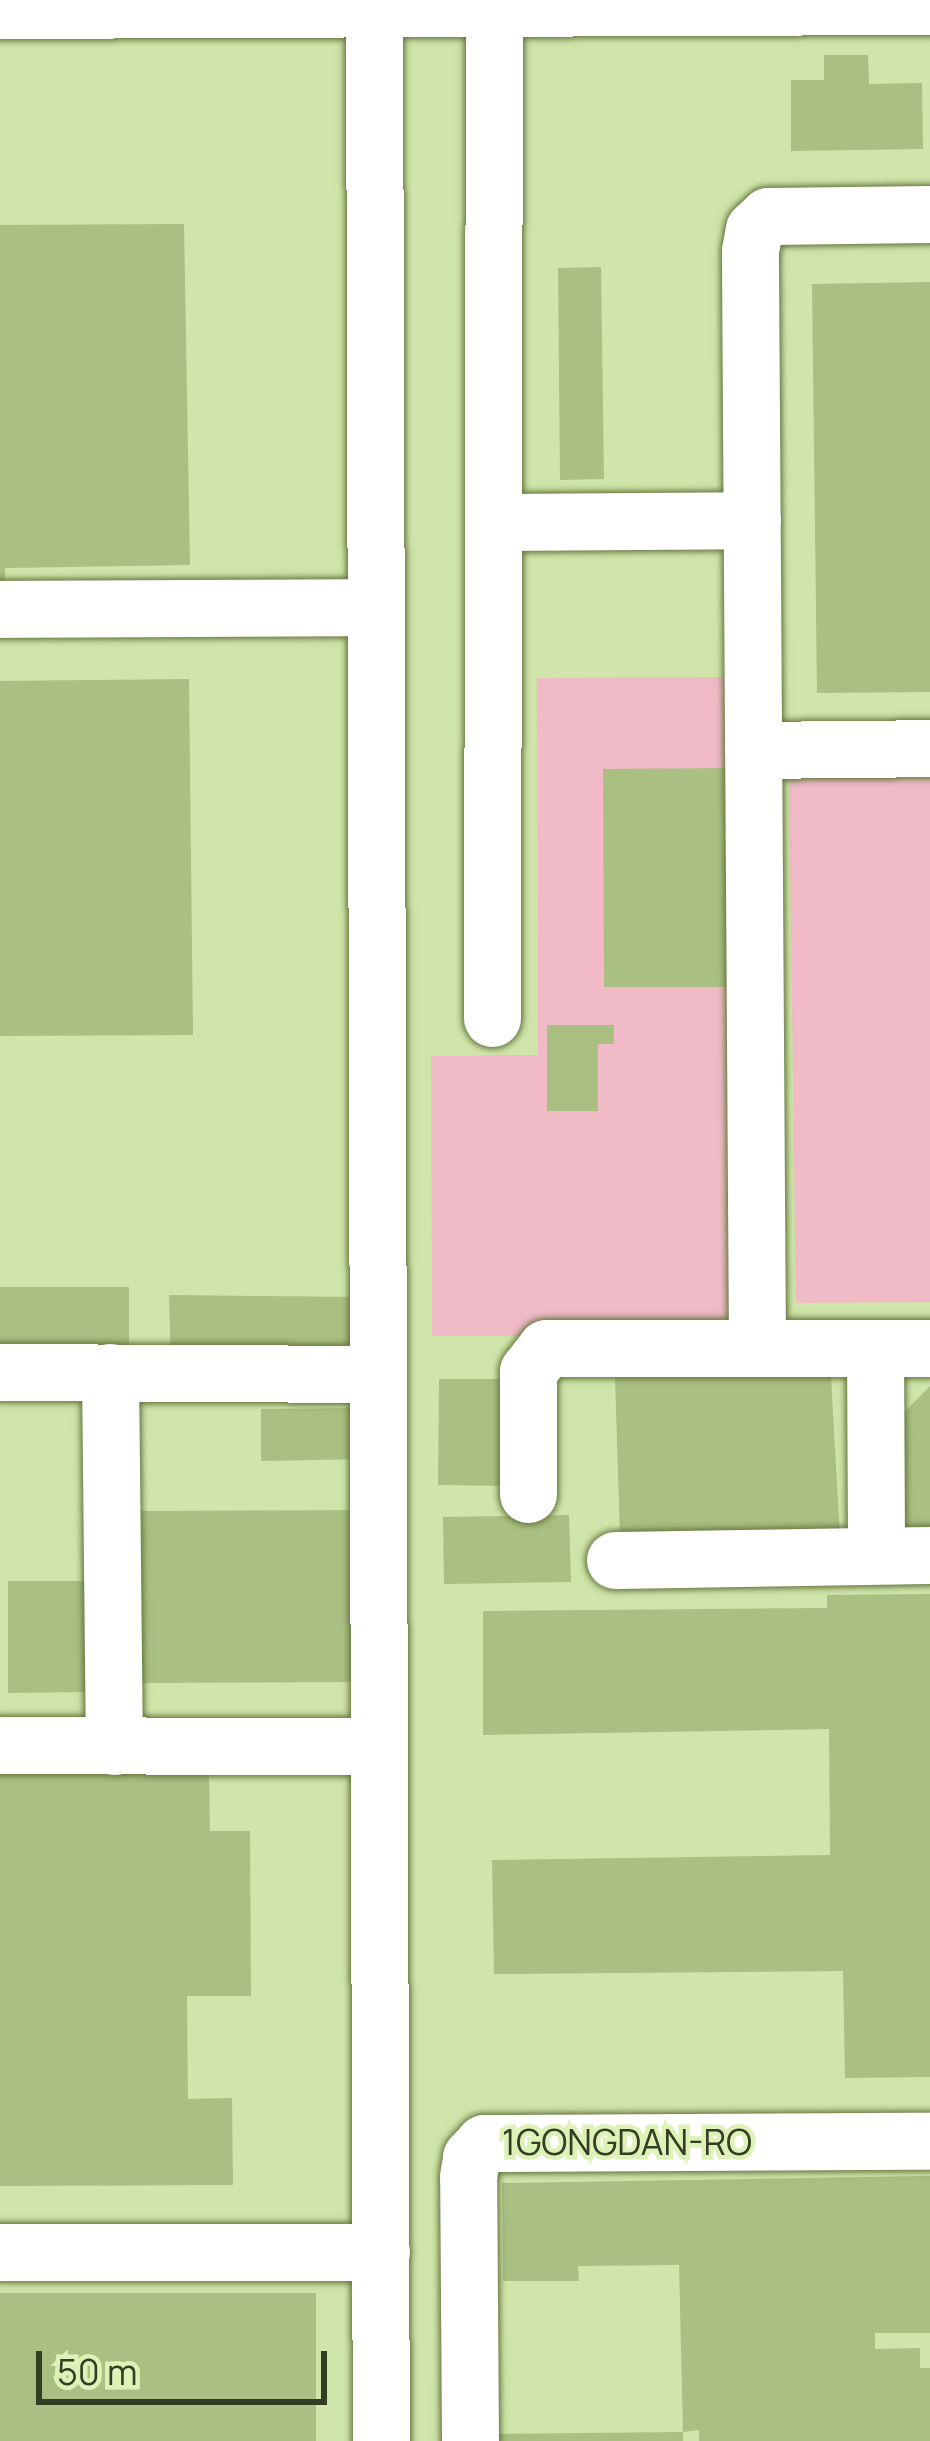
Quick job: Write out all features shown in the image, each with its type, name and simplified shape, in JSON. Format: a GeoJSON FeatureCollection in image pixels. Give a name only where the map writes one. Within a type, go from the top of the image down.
{"type":"FeatureCollection","features":[{"type":"Feature","properties":{"kind":"street"},"geometry":{"type":"LineString","coordinates":[[492,1018],[493,522],[526,5]]}},
{"type":"Feature","properties":{"kind":"street"},"geometry":{"type":"LineString","coordinates":[[0,10],[930,6]]}},
{"type":"Feature","properties":{"kind":"street"},"geometry":{"type":"LineString","coordinates":[[374,8],[381,2441]]}},
{"type":"Feature","properties":{"kind":"street"},"geometry":{"type":"LineString","coordinates":[[758,1348],[754,229],[769,216],[930,214]]}},
{"type":"Feature","properties":{"kind":"street"},"geometry":{"type":"LineString","coordinates":[[493,522],[752,520]]}},
{"type":"Feature","properties":{"kind":"street"},"geometry":{"type":"LineString","coordinates":[[0,609],[376,607]]}},
{"type":"Feature","properties":{"kind":"street"},"geometry":{"type":"LineString","coordinates":[[753,750],[930,748]]}},
{"type":"Feature","properties":{"kind":"street"},"geometry":{"type":"LineString","coordinates":[[528,1494],[528,1371],[546,1348],[902,1348],[903,1556],[615,1560]]}},
{"type":"Feature","properties":{"kind":"street"},"geometry":{"type":"LineString","coordinates":[[0,1372],[378,1374]]}},
{"type":"Feature","properties":{"kind":"street"},"geometry":{"type":"LineString","coordinates":[[110,1372],[114,1746]]}},
{"type":"Feature","properties":{"kind":"street"},"geometry":{"type":"LineString","coordinates":[[0,1745],[379,1746]]}},
{"type":"Feature","properties":{"kind":"street","name":"1GONGDAN-RO"},"geometry":{"type":"LineString","coordinates":[[470,2441],[468,2177],[471,2158],[484,2143],[930,2140]]}},
{"type":"Feature","properties":{"kind":"street"},"geometry":{"type":"LineString","coordinates":[[0,2252],[381,2252]]}},
{"type":"Feature","properties":{"kind":"shaded area"},"geometry":{"type":"Polygon","coordinates":[[[732,677],[733,1336],[432,1336],[431,1056],[538,1055],[537,678],[732,677]]]}},
{"type":"Feature","properties":{"kind":"shaded area"},"geometry":{"type":"Polygon","coordinates":[[[930,773],[930,1302],[796,1303],[789,775],[930,773]]]}},
{"type":"Feature","properties":{"kind":"building"},"geometry":{"type":"Polygon","coordinates":[[[824,55],[868,55],[869,84],[922,83],[923,149],[791,151],[791,80],[824,80],[824,55]]]}},
{"type":"Feature","properties":{"kind":"building"},"geometry":{"type":"Polygon","coordinates":[[[184,224],[190,565],[5,568],[5,591],[0,591],[0,225],[184,224]]]}},
{"type":"Feature","properties":{"kind":"building"},"geometry":{"type":"Polygon","coordinates":[[[601,267],[604,479],[560,480],[558,268],[601,267]]]}},
{"type":"Feature","properties":{"kind":"building"},"geometry":{"type":"Polygon","coordinates":[[[930,282],[930,692],[817,693],[812,284],[930,282]]]}},
{"type":"Feature","properties":{"kind":"building"},"geometry":{"type":"Polygon","coordinates":[[[189,679],[193,1035],[0,1036],[0,681],[189,679]]]}},
{"type":"Feature","properties":{"kind":"building"},"geometry":{"type":"Polygon","coordinates":[[[736,768],[737,987],[604,987],[603,769],[736,768]]]}},
{"type":"Feature","properties":{"kind":"building"},"geometry":{"type":"Polygon","coordinates":[[[547,1025],[614,1025],[614,1044],[598,1044],[598,1111],[547,1111],[547,1025]]]}},
{"type":"Feature","properties":{"kind":"building"},"geometry":{"type":"Polygon","coordinates":[[[0,1287],[129,1287],[129,1358],[0,1358],[0,1287]]]}},
{"type":"Feature","properties":{"kind":"building"},"geometry":{"type":"Polygon","coordinates":[[[169,1295],[362,1297],[366,1363],[171,1363],[169,1295]]]}},
{"type":"Feature","properties":{"kind":"building"},"geometry":{"type":"Polygon","coordinates":[[[831,1376],[840,1537],[620,1537],[615,1377],[831,1376]]]}},
{"type":"Feature","properties":{"kind":"building"},"geometry":{"type":"Polygon","coordinates":[[[439,1379],[510,1379],[509,1486],[438,1485],[439,1379]]]}},
{"type":"Feature","properties":{"kind":"building"},"geometry":{"type":"Polygon","coordinates":[[[930,1386],[930,1537],[898,1537],[897,1420],[930,1386]]]}},
{"type":"Feature","properties":{"kind":"building"},"geometry":{"type":"Polygon","coordinates":[[[366,1408],[366,1459],[261,1461],[261,1409],[366,1408]]]}},
{"type":"Feature","properties":{"kind":"building"},"geometry":{"type":"Polygon","coordinates":[[[368,1510],[369,1682],[137,1683],[137,1511],[368,1510]]]}},
{"type":"Feature","properties":{"kind":"building"},"geometry":{"type":"Polygon","coordinates":[[[569,1515],[571,1582],[444,1584],[443,1517],[569,1515]]]}},
{"type":"Feature","properties":{"kind":"building"},"geometry":{"type":"Polygon","coordinates":[[[8,1581],[87,1581],[88,1692],[8,1693],[8,1581]]]}},
{"type":"Feature","properties":{"kind":"building"},"geometry":{"type":"Polygon","coordinates":[[[930,1594],[930,2077],[845,2078],[843,1971],[494,1974],[492,1860],[830,1855],[829,1729],[483,1735],[483,1611],[827,1608],[827,1595],[930,1594]]]}},
{"type":"Feature","properties":{"kind":"building"},"geometry":{"type":"Polygon","coordinates":[[[209,1769],[210,1831],[250,1831],[251,1996],[187,1996],[188,2099],[232,2098],[233,2185],[0,2186],[0,1770],[209,1769]]]}},
{"type":"Feature","properties":{"kind":"building"},"geometry":{"type":"Polygon","coordinates":[[[930,2176],[930,2333],[875,2333],[875,2349],[920,2348],[920,2368],[930,2368],[930,2441],[699,2441],[699,2430],[683,2432],[679,2265],[578,2266],[579,2281],[503,2281],[502,2183],[930,2176]]]}},
{"type":"Feature","properties":{"kind":"building"},"geometry":{"type":"Polygon","coordinates":[[[0,2293],[316,2293],[316,2441],[0,2441],[0,2293]]]}},
{"type":"Feature","properties":{"kind":"building"},"geometry":{"type":"Polygon","coordinates":[[[683,2432],[683,2441],[495,2441],[495,2434],[683,2432]]]}}]}
